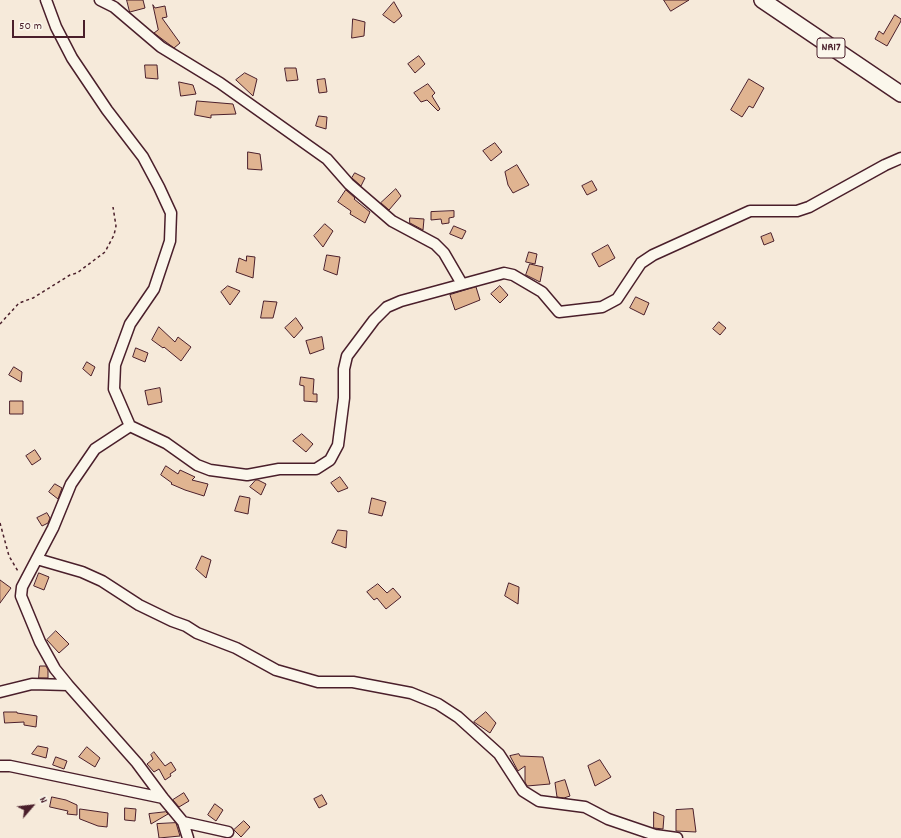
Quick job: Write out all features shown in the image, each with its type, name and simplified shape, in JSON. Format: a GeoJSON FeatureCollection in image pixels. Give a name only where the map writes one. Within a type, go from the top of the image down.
{"type":"FeatureCollection","features":[{"type":"Feature","properties":{"kind":"main road","name":"NR17"},"geometry":{"type":"LineString","coordinates":[[762,0],[901,94]]}},
{"type":"Feature","properties":{"kind":"street"},"geometry":{"type":"LineString","coordinates":[[46,0],[56,27],[72,58],[107,110],[143,157],[171,213],[170,241],[154,289],[130,324],[115,366],[114,390],[130,426],[166,443],[197,465],[210,470],[247,475],[279,470],[316,469],[330,460],[338,445],[344,398],[344,369],[347,356],[374,320],[387,307],[401,301],[504,273],[513,275],[542,292],[559,312],[602,307],[617,299],[642,263],[653,255],[750,211],[797,211],[809,207],[885,165],[901,158]]}},
{"type":"Feature","properties":{"kind":"street"},"geometry":{"type":"LineString","coordinates":[[100,0],[114,7],[161,47],[220,82],[327,159],[348,184],[392,221],[435,244],[444,253],[462,284]]}},
{"type":"Feature","properties":{"kind":"street"},"geometry":{"type":"LineString","coordinates":[[130,426],[95,449],[71,484],[53,528],[22,587],[21,596],[40,642],[55,669],[137,763],[163,798],[184,822],[188,838]]}},
{"type":"Feature","properties":{"kind":"street"},"geometry":{"type":"LineString","coordinates":[[37,559],[82,572],[102,581],[146,608],[186,626],[197,633],[236,648],[276,670],[318,682],[353,682],[411,693],[438,704],[458,717],[499,754],[523,791],[539,801],[585,807],[614,821],[655,835],[677,838]]}},
{"type":"Feature","properties":{"kind":"street"},"geometry":{"type":"LineString","coordinates":[[0,692],[32,684],[68,685]]}},
{"type":"Feature","properties":{"kind":"street"},"geometry":{"type":"LineString","coordinates":[[0,766],[10,766],[163,798]]}},
{"type":"Feature","properties":{"kind":"street"},"geometry":{"type":"LineString","coordinates":[[184,822],[228,832]]}},
{"type":"Feature","properties":{"kind":"path"},"geometry":{"type":"LineString","coordinates":[[0,324],[19,303],[33,298],[70,275],[78,274],[105,252],[114,235],[116,226],[113,207]]}},
{"type":"Feature","properties":{"kind":"path"},"geometry":{"type":"LineString","coordinates":[[0,523],[9,556],[20,574],[22,587]]}},
{"type":"Feature","properties":{"kind":"building"},"geometry":{"type":"Polygon","coordinates":[[[127,0],[143,0],[145,8],[130,12],[127,0]]]}},
{"type":"Feature","properties":{"kind":"building"},"geometry":{"type":"Polygon","coordinates":[[[664,0],[689,0],[671,11],[664,0]]]}},
{"type":"Feature","properties":{"kind":"building"},"geometry":{"type":"Polygon","coordinates":[[[394,2],[402,16],[394,23],[383,15],[394,2]]]}},
{"type":"Feature","properties":{"kind":"building"},"geometry":{"type":"Polygon","coordinates":[[[153,5],[155,8],[165,6],[167,17],[162,18],[180,43],[174,48],[154,33],[158,30],[153,5]]]}},
{"type":"Feature","properties":{"kind":"building"},"geometry":{"type":"Polygon","coordinates":[[[895,15],[901,19],[901,21],[887,46],[875,39],[879,31],[883,34],[895,15]]]}},
{"type":"Feature","properties":{"kind":"building"},"geometry":{"type":"Polygon","coordinates":[[[353,19],[365,22],[364,36],[352,38],[353,19]]]}},
{"type":"Feature","properties":{"kind":"building"},"geometry":{"type":"Polygon","coordinates":[[[419,56],[425,64],[415,73],[408,64],[419,56]]]}},
{"type":"Feature","properties":{"kind":"building"},"geometry":{"type":"Polygon","coordinates":[[[145,65],[157,65],[158,79],[146,78],[145,65]]]}},
{"type":"Feature","properties":{"kind":"building"},"geometry":{"type":"Polygon","coordinates":[[[285,68],[296,68],[298,80],[287,81],[285,68]]]}},
{"type":"Feature","properties":{"kind":"building"},"geometry":{"type":"Polygon","coordinates":[[[245,73],[257,79],[253,96],[236,80],[245,73]]]}},
{"type":"Feature","properties":{"kind":"building"},"geometry":{"type":"Polygon","coordinates":[[[325,79],[327,92],[319,93],[317,80],[325,79]]]}},
{"type":"Feature","properties":{"kind":"building"},"geometry":{"type":"Polygon","coordinates":[[[749,79],[764,88],[753,108],[749,106],[742,117],[731,110],[749,79]]]}},
{"type":"Feature","properties":{"kind":"building"},"geometry":{"type":"Polygon","coordinates":[[[179,82],[193,85],[196,94],[181,96],[179,82]]]}},
{"type":"Feature","properties":{"kind":"building"},"geometry":{"type":"Polygon","coordinates":[[[428,84],[435,93],[432,96],[440,109],[438,111],[427,100],[421,102],[414,93],[428,84]]]}},
{"type":"Feature","properties":{"kind":"building"},"geometry":{"type":"Polygon","coordinates":[[[197,101],[233,104],[236,114],[211,115],[211,118],[195,115],[197,101]]]}},
{"type":"Feature","properties":{"kind":"building"},"geometry":{"type":"Polygon","coordinates":[[[319,116],[327,117],[326,129],[316,126],[319,116]]]}},
{"type":"Feature","properties":{"kind":"building"},"geometry":{"type":"Polygon","coordinates":[[[495,143],[502,152],[491,161],[483,151],[495,143]]]}},
{"type":"Feature","properties":{"kind":"building"},"geometry":{"type":"Polygon","coordinates":[[[248,152],[260,154],[262,170],[248,169],[248,152]]]}},
{"type":"Feature","properties":{"kind":"building"},"geometry":{"type":"Polygon","coordinates":[[[517,165],[529,185],[513,193],[508,185],[505,172],[517,165]]]}},
{"type":"Feature","properties":{"kind":"building"},"geometry":{"type":"Polygon","coordinates":[[[355,173],[365,178],[361,186],[352,178],[355,173]]]}},
{"type":"Feature","properties":{"kind":"building"},"geometry":{"type":"Polygon","coordinates":[[[592,181],[597,190],[587,195],[582,186],[592,181]]]}},
{"type":"Feature","properties":{"kind":"building"},"geometry":{"type":"Polygon","coordinates":[[[396,189],[401,196],[389,210],[381,203],[396,189]]]}},
{"type":"Feature","properties":{"kind":"building"},"geometry":{"type":"Polygon","coordinates":[[[346,190],[355,198],[354,199],[370,212],[365,223],[350,214],[351,211],[338,202],[346,190]]]}},
{"type":"Feature","properties":{"kind":"building"},"geometry":{"type":"Polygon","coordinates":[[[454,211],[454,217],[449,218],[449,223],[442,224],[441,219],[431,220],[431,212],[454,211]]]}},
{"type":"Feature","properties":{"kind":"building"},"geometry":{"type":"Polygon","coordinates":[[[410,218],[424,219],[423,230],[410,223],[410,218]]]}},
{"type":"Feature","properties":{"kind":"building"},"geometry":{"type":"Polygon","coordinates":[[[325,224],[333,231],[323,247],[314,236],[325,224]]]}},
{"type":"Feature","properties":{"kind":"building"},"geometry":{"type":"Polygon","coordinates":[[[454,226],[466,231],[462,239],[450,234],[454,226]]]}},
{"type":"Feature","properties":{"kind":"building"},"geometry":{"type":"Polygon","coordinates":[[[771,233],[774,241],[764,245],[761,237],[771,233]]]}},
{"type":"Feature","properties":{"kind":"building"},"geometry":{"type":"Polygon","coordinates":[[[608,245],[615,258],[599,267],[592,254],[608,245]]]}},
{"type":"Feature","properties":{"kind":"building"},"geometry":{"type":"Polygon","coordinates":[[[529,252],[537,254],[535,264],[526,262],[529,252]]]}},
{"type":"Feature","properties":{"kind":"building"},"geometry":{"type":"Polygon","coordinates":[[[327,255],[340,257],[337,275],[324,270],[327,255]]]}},
{"type":"Feature","properties":{"kind":"building"},"geometry":{"type":"Polygon","coordinates":[[[247,256],[255,257],[253,278],[236,272],[239,258],[246,261],[247,256]]]}},
{"type":"Feature","properties":{"kind":"building"},"geometry":{"type":"Polygon","coordinates":[[[530,264],[543,267],[540,282],[526,275],[530,264]]]}},
{"type":"Feature","properties":{"kind":"building"},"geometry":{"type":"Polygon","coordinates":[[[228,286],[240,291],[230,305],[221,292],[228,286]]]}},
{"type":"Feature","properties":{"kind":"building"},"geometry":{"type":"Polygon","coordinates":[[[500,286],[508,295],[500,303],[491,294],[500,286]]]}},
{"type":"Feature","properties":{"kind":"building"},"geometry":{"type":"Polygon","coordinates":[[[476,287],[480,300],[455,310],[450,295],[476,287]]]}},
{"type":"Feature","properties":{"kind":"building"},"geometry":{"type":"Polygon","coordinates":[[[636,297],[649,303],[644,315],[630,308],[636,297]]]}},
{"type":"Feature","properties":{"kind":"building"},"geometry":{"type":"Polygon","coordinates":[[[264,301],[277,302],[273,318],[261,318],[264,301]]]}},
{"type":"Feature","properties":{"kind":"building"},"geometry":{"type":"Polygon","coordinates":[[[296,318],[303,328],[294,338],[285,328],[296,318]]]}},
{"type":"Feature","properties":{"kind":"building"},"geometry":{"type":"Polygon","coordinates":[[[719,322],[726,328],[720,335],[713,329],[719,322]]]}},
{"type":"Feature","properties":{"kind":"building"},"geometry":{"type":"Polygon","coordinates":[[[159,327],[175,342],[178,337],[191,347],[181,361],[164,347],[163,348],[152,340],[159,327]]]}},
{"type":"Feature","properties":{"kind":"building"},"geometry":{"type":"Polygon","coordinates":[[[322,337],[324,349],[310,354],[306,341],[322,337]]]}},
{"type":"Feature","properties":{"kind":"building"},"geometry":{"type":"Polygon","coordinates":[[[136,348],[148,353],[145,362],[133,357],[136,348]]]}},
{"type":"Feature","properties":{"kind":"building"},"geometry":{"type":"Polygon","coordinates":[[[87,362],[95,367],[91,376],[83,369],[87,362]]]}},
{"type":"Feature","properties":{"kind":"building"},"geometry":{"type":"Polygon","coordinates":[[[14,367],[22,372],[21,382],[9,375],[14,367]]]}},
{"type":"Feature","properties":{"kind":"building"},"geometry":{"type":"Polygon","coordinates":[[[301,377],[314,379],[313,394],[317,394],[317,402],[304,401],[304,386],[300,385],[301,377]]]}},
{"type":"Feature","properties":{"kind":"building"},"geometry":{"type":"Polygon","coordinates":[[[160,388],[162,402],[148,405],[145,391],[160,388]]]}},
{"type":"Feature","properties":{"kind":"building"},"geometry":{"type":"Polygon","coordinates":[[[10,401],[23,401],[23,414],[10,414],[10,401]]]}},
{"type":"Feature","properties":{"kind":"building"},"geometry":{"type":"Polygon","coordinates":[[[302,434],[313,444],[306,452],[293,441],[302,434]]]}},
{"type":"Feature","properties":{"kind":"building"},"geometry":{"type":"Polygon","coordinates":[[[35,450],[41,459],[32,465],[26,456],[35,450]]]}},
{"type":"Feature","properties":{"kind":"building"},"geometry":{"type":"Polygon","coordinates":[[[166,466],[178,474],[180,470],[195,477],[192,480],[208,484],[204,496],[171,484],[172,483],[161,475],[166,466]]]}},
{"type":"Feature","properties":{"kind":"building"},"geometry":{"type":"Polygon","coordinates":[[[340,477],[348,488],[338,492],[331,483],[340,477]]]}},
{"type":"Feature","properties":{"kind":"building"},"geometry":{"type":"Polygon","coordinates":[[[256,480],[266,484],[261,495],[250,487],[256,480]]]}},
{"type":"Feature","properties":{"kind":"building"},"geometry":{"type":"Polygon","coordinates":[[[55,484],[62,488],[58,499],[49,492],[55,484]]]}},
{"type":"Feature","properties":{"kind":"building"},"geometry":{"type":"Polygon","coordinates":[[[240,496],[250,498],[248,514],[235,511],[240,496]]]}},
{"type":"Feature","properties":{"kind":"building"},"geometry":{"type":"Polygon","coordinates":[[[372,498],[386,502],[382,516],[369,513],[372,498]]]}},
{"type":"Feature","properties":{"kind":"building"},"geometry":{"type":"Polygon","coordinates":[[[47,513],[50,518],[48,523],[42,526],[37,518],[47,513]]]}},
{"type":"Feature","properties":{"kind":"building"},"geometry":{"type":"Polygon","coordinates":[[[338,530],[347,531],[346,548],[332,543],[338,530]]]}},
{"type":"Feature","properties":{"kind":"building"},"geometry":{"type":"Polygon","coordinates":[[[202,556],[211,560],[206,578],[196,569],[202,556]]]}},
{"type":"Feature","properties":{"kind":"building"},"geometry":{"type":"Polygon","coordinates":[[[39,573],[49,577],[44,590],[34,586],[39,573]]]}},
{"type":"Feature","properties":{"kind":"building"},"geometry":{"type":"Polygon","coordinates":[[[0,580],[11,588],[0,603],[0,580]]]}},
{"type":"Feature","properties":{"kind":"building"},"geometry":{"type":"Polygon","coordinates":[[[509,583],[519,587],[518,604],[505,596],[509,583]]]}},
{"type":"Feature","properties":{"kind":"building"},"geometry":{"type":"Polygon","coordinates":[[[378,584],[387,593],[393,588],[401,597],[386,609],[377,598],[374,600],[367,592],[378,584]]]}},
{"type":"Feature","properties":{"kind":"building"},"geometry":{"type":"Polygon","coordinates":[[[56,631],[69,644],[59,653],[47,640],[56,631]]]}},
{"type":"Feature","properties":{"kind":"building"},"geometry":{"type":"Polygon","coordinates":[[[40,666],[46,666],[48,670],[48,678],[39,678],[40,666]]]}},
{"type":"Feature","properties":{"kind":"building"},"geometry":{"type":"Polygon","coordinates":[[[4,712],[17,712],[37,716],[36,727],[24,725],[24,722],[5,723],[4,712]]]}},
{"type":"Feature","properties":{"kind":"building"},"geometry":{"type":"Polygon","coordinates":[[[486,712],[496,723],[490,733],[474,722],[486,712]]]}},
{"type":"Feature","properties":{"kind":"building"},"geometry":{"type":"Polygon","coordinates":[[[38,746],[48,748],[46,758],[32,754],[38,746]]]}},
{"type":"Feature","properties":{"kind":"building"},"geometry":{"type":"Polygon","coordinates":[[[87,747],[100,758],[95,767],[79,757],[87,747]]]}},
{"type":"Feature","properties":{"kind":"building"},"geometry":{"type":"Polygon","coordinates":[[[154,752],[165,766],[171,762],[176,770],[165,780],[159,769],[154,772],[147,764],[153,759],[151,755],[154,752]]]}},
{"type":"Feature","properties":{"kind":"building"},"geometry":{"type":"Polygon","coordinates":[[[519,754],[520,756],[543,757],[550,784],[527,786],[525,782],[525,766],[518,771],[510,756],[519,754]]]}},
{"type":"Feature","properties":{"kind":"building"},"geometry":{"type":"Polygon","coordinates":[[[56,757],[67,761],[64,769],[53,765],[56,757]]]}},
{"type":"Feature","properties":{"kind":"building"},"geometry":{"type":"Polygon","coordinates":[[[600,760],[611,777],[595,786],[588,766],[600,760]]]}},
{"type":"Feature","properties":{"kind":"building"},"geometry":{"type":"Polygon","coordinates":[[[565,780],[570,796],[564,798],[557,797],[555,783],[565,780]]]}},
{"type":"Feature","properties":{"kind":"building"},"geometry":{"type":"Polygon","coordinates":[[[184,793],[189,801],[179,807],[173,800],[184,793]]]}},
{"type":"Feature","properties":{"kind":"building"},"geometry":{"type":"Polygon","coordinates":[[[322,795],[327,804],[319,808],[314,799],[322,795]]]}},
{"type":"Feature","properties":{"kind":"building"},"geometry":{"type":"Polygon","coordinates":[[[52,797],[66,800],[77,805],[77,815],[67,814],[68,811],[50,807],[52,797]]]}},
{"type":"Feature","properties":{"kind":"building"},"geometry":{"type":"Polygon","coordinates":[[[215,804],[223,810],[216,821],[208,815],[215,804]]]}},
{"type":"Feature","properties":{"kind":"building"},"geometry":{"type":"Polygon","coordinates":[[[125,808],[136,809],[135,821],[125,820],[125,808]]]}},
{"type":"Feature","properties":{"kind":"building"},"geometry":{"type":"Polygon","coordinates":[[[80,809],[108,813],[107,827],[98,826],[80,819],[80,809]]]}},
{"type":"Feature","properties":{"kind":"building"},"geometry":{"type":"Polygon","coordinates":[[[693,809],[696,832],[676,831],[676,810],[693,809]]]}},
{"type":"Feature","properties":{"kind":"building"},"geometry":{"type":"Polygon","coordinates":[[[166,812],[168,814],[151,824],[149,814],[166,812]]]}},
{"type":"Feature","properties":{"kind":"building"},"geometry":{"type":"Polygon","coordinates":[[[654,812],[664,816],[663,829],[654,828],[654,812]]]}},
{"type":"Feature","properties":{"kind":"building"},"geometry":{"type":"Polygon","coordinates":[[[244,821],[250,827],[241,837],[234,830],[244,821]]]}},
{"type":"Feature","properties":{"kind":"building"},"geometry":{"type":"Polygon","coordinates":[[[176,823],[180,836],[159,838],[157,824],[176,823]]]}}]}
